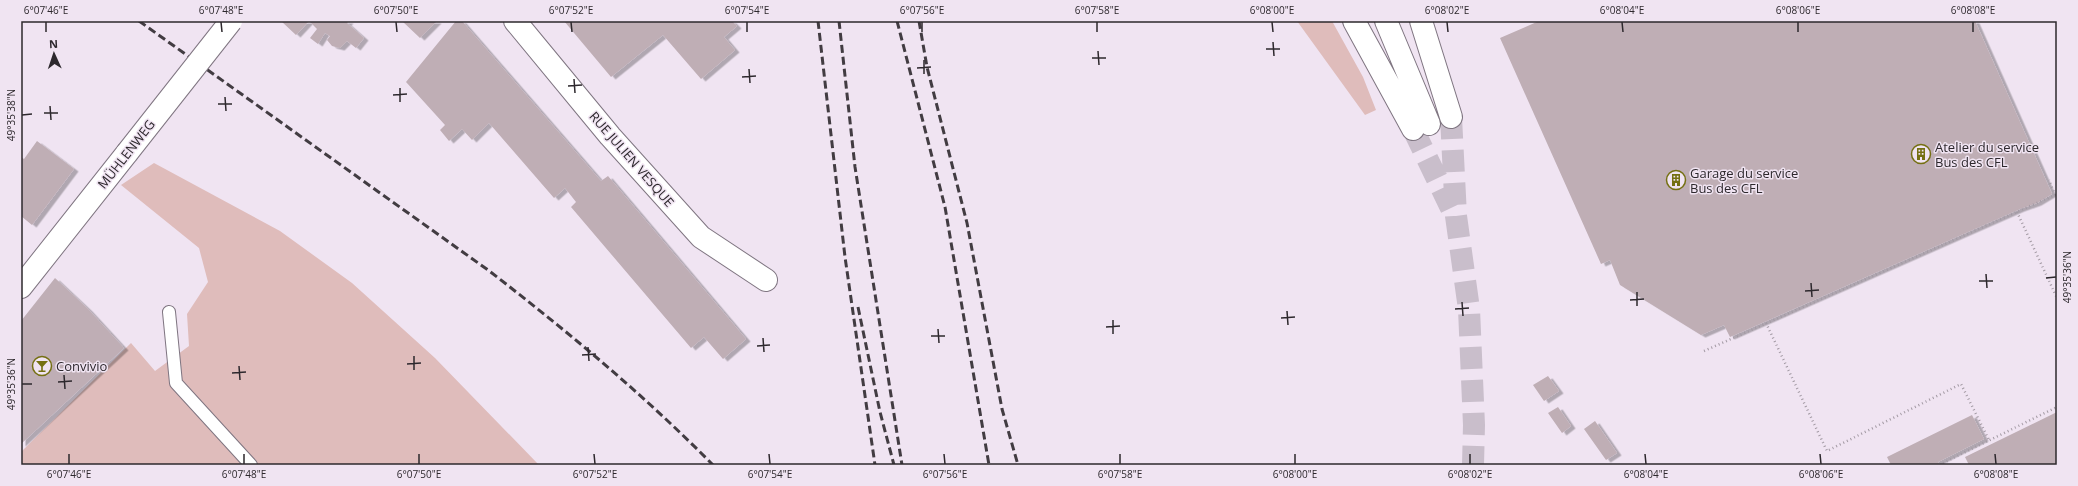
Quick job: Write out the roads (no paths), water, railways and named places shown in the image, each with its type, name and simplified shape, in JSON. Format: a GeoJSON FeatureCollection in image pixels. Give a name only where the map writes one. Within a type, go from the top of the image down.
{"type":"FeatureCollection","features":[{"type":"Feature","properties":{"kind":"main road","name":"MÜHLENWEG"},"geometry":{"type":"LineString","coordinates":[[21,287],[231,21]]}},
{"type":"Feature","properties":{"kind":"main road","name":"RUE JULIEN VESQUE"},"geometry":{"type":"LineString","coordinates":[[515,21],[610,136],[701,237],[766,280]]}},
{"type":"Feature","properties":{"kind":"main road"},"geometry":{"type":"LineString","coordinates":[[1354,21],[1421,127],[1386,21]]}},
{"type":"Feature","properties":{"kind":"main road"},"geometry":{"type":"LineString","coordinates":[[1421,21],[1451,117]]}},
{"type":"Feature","properties":{"kind":"lane"},"geometry":{"type":"LineString","coordinates":[[169,312],[176,383],[251,465]]}},
{"type":"Feature","properties":{"kind":"tunnel"},"geometry":{"type":"LineString","coordinates":[[1451,117],[1456,216],[1469,309],[1474,425],[1473,465]]}},
{"type":"Feature","properties":{"kind":"tunnel"},"geometry":{"type":"LineString","coordinates":[[1413,129],[1451,208]]}},
{"type":"Feature","properties":{"kind":"railway"},"geometry":{"type":"LineString","coordinates":[[139,21],[488,270],[547,316],[632,388],[713,465]]}},
{"type":"Feature","properties":{"kind":"railway"},"geometry":{"type":"LineString","coordinates":[[818,21],[845,257],[875,465]]}},
{"type":"Feature","properties":{"kind":"railway"},"geometry":{"type":"LineString","coordinates":[[839,21],[855,167],[902,465]]}},
{"type":"Feature","properties":{"kind":"railway"},"geometry":{"type":"LineString","coordinates":[[897,21],[945,207],[989,465]]}},
{"type":"Feature","properties":{"kind":"railway"},"geometry":{"type":"LineString","coordinates":[[919,21],[927,67],[967,223],[1002,409],[1018,465]]}},
{"type":"Feature","properties":{"kind":"railway"},"geometry":{"type":"LineString","coordinates":[[858,307],[880,412],[894,465]]}},
{"type":"Feature","properties":{"kind":"place","name":"Atelier du service Bus des CFL"},"geometry":{"type":"Point","coordinates":[1921,154]}},
{"type":"Feature","properties":{"kind":"place","name":"Garage du service Bus des CFL"},"geometry":{"type":"Point","coordinates":[1676,180]}},
{"type":"Feature","properties":{"kind":"place","name":"Convivio"},"geometry":{"type":"Point","coordinates":[42,366]}}]}
